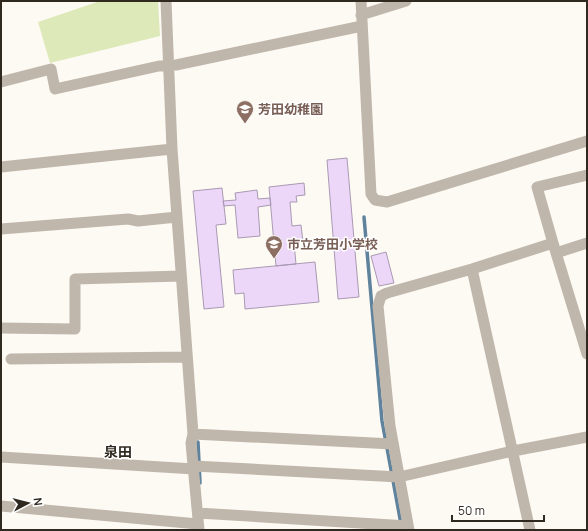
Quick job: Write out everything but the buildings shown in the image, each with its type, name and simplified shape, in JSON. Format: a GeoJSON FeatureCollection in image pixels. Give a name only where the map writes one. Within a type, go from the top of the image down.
{"type":"FeatureCollection","features":[{"type":"Feature","properties":{"kind":"street"},"geometry":{"type":"LineString","coordinates":[[1,506],[198,527],[201,513],[197,467],[191,443],[193,434],[172,150],[166,1]]}},
{"type":"Feature","properties":{"kind":"street"},"geometry":{"type":"LineString","coordinates":[[361,1],[371,194],[374,200],[387,202],[587,141]]}},
{"type":"Feature","properties":{"kind":"street"},"geometry":{"type":"LineString","coordinates":[[1,82],[51,69],[55,89],[158,66],[176,65],[361,21],[406,1]]}},
{"type":"Feature","properties":{"kind":"street"},"geometry":{"type":"LineString","coordinates":[[1,167],[172,150]]}},
{"type":"Feature","properties":{"kind":"street"},"geometry":{"type":"LineString","coordinates":[[587,175],[537,187],[554,248],[587,354]]}},
{"type":"Feature","properties":{"kind":"street"},"geometry":{"type":"LineString","coordinates":[[1,229],[128,220],[138,221],[177,217]]}},
{"type":"Feature","properties":{"kind":"street"},"geometry":{"type":"LineString","coordinates":[[201,513],[405,527],[394,477],[389,444],[388,413],[378,306],[381,296],[472,269],[554,248],[587,243]]}},
{"type":"Feature","properties":{"kind":"street"},"geometry":{"type":"LineString","coordinates":[[472,269],[530,530]]}},
{"type":"Feature","properties":{"kind":"street"},"geometry":{"type":"LineString","coordinates":[[1,328],[75,329],[75,279],[181,276]]}},
{"type":"Feature","properties":{"kind":"street"},"geometry":{"type":"LineString","coordinates":[[10,359],[187,357]]}},
{"type":"Feature","properties":{"kind":"street"},"geometry":{"type":"LineString","coordinates":[[193,434],[389,444]]}},
{"type":"Feature","properties":{"kind":"street"},"geometry":{"type":"LineString","coordinates":[[1,457],[394,477],[587,437]]}},
{"type":"Feature","properties":{"kind":"green space"},"geometry":{"type":"Polygon","coordinates":[[[100,1],[158,1],[160,36],[50,63],[38,22],[100,1]]]}},
{"type":"Feature","properties":{"kind":"waterway"},"geometry":{"type":"LineString","coordinates":[[364,217],[382,421],[401,524]]}},
{"type":"Feature","properties":{"kind":"waterway"},"geometry":{"type":"LineString","coordinates":[[198,442],[200,483]]}},
{"type":"Feature","properties":{"kind":"place","name":"芳田幼稚園"},"geometry":{"type":"Point","coordinates":[245,124]}},
{"type":"Feature","properties":{"kind":"place","name":"市立芳田小学校"},"geometry":{"type":"Point","coordinates":[274,259]}},
{"type":"Feature","properties":{"kind":"district","name":"泉田"},"geometry":{"type":"Point","coordinates":[118,452]}}]}
